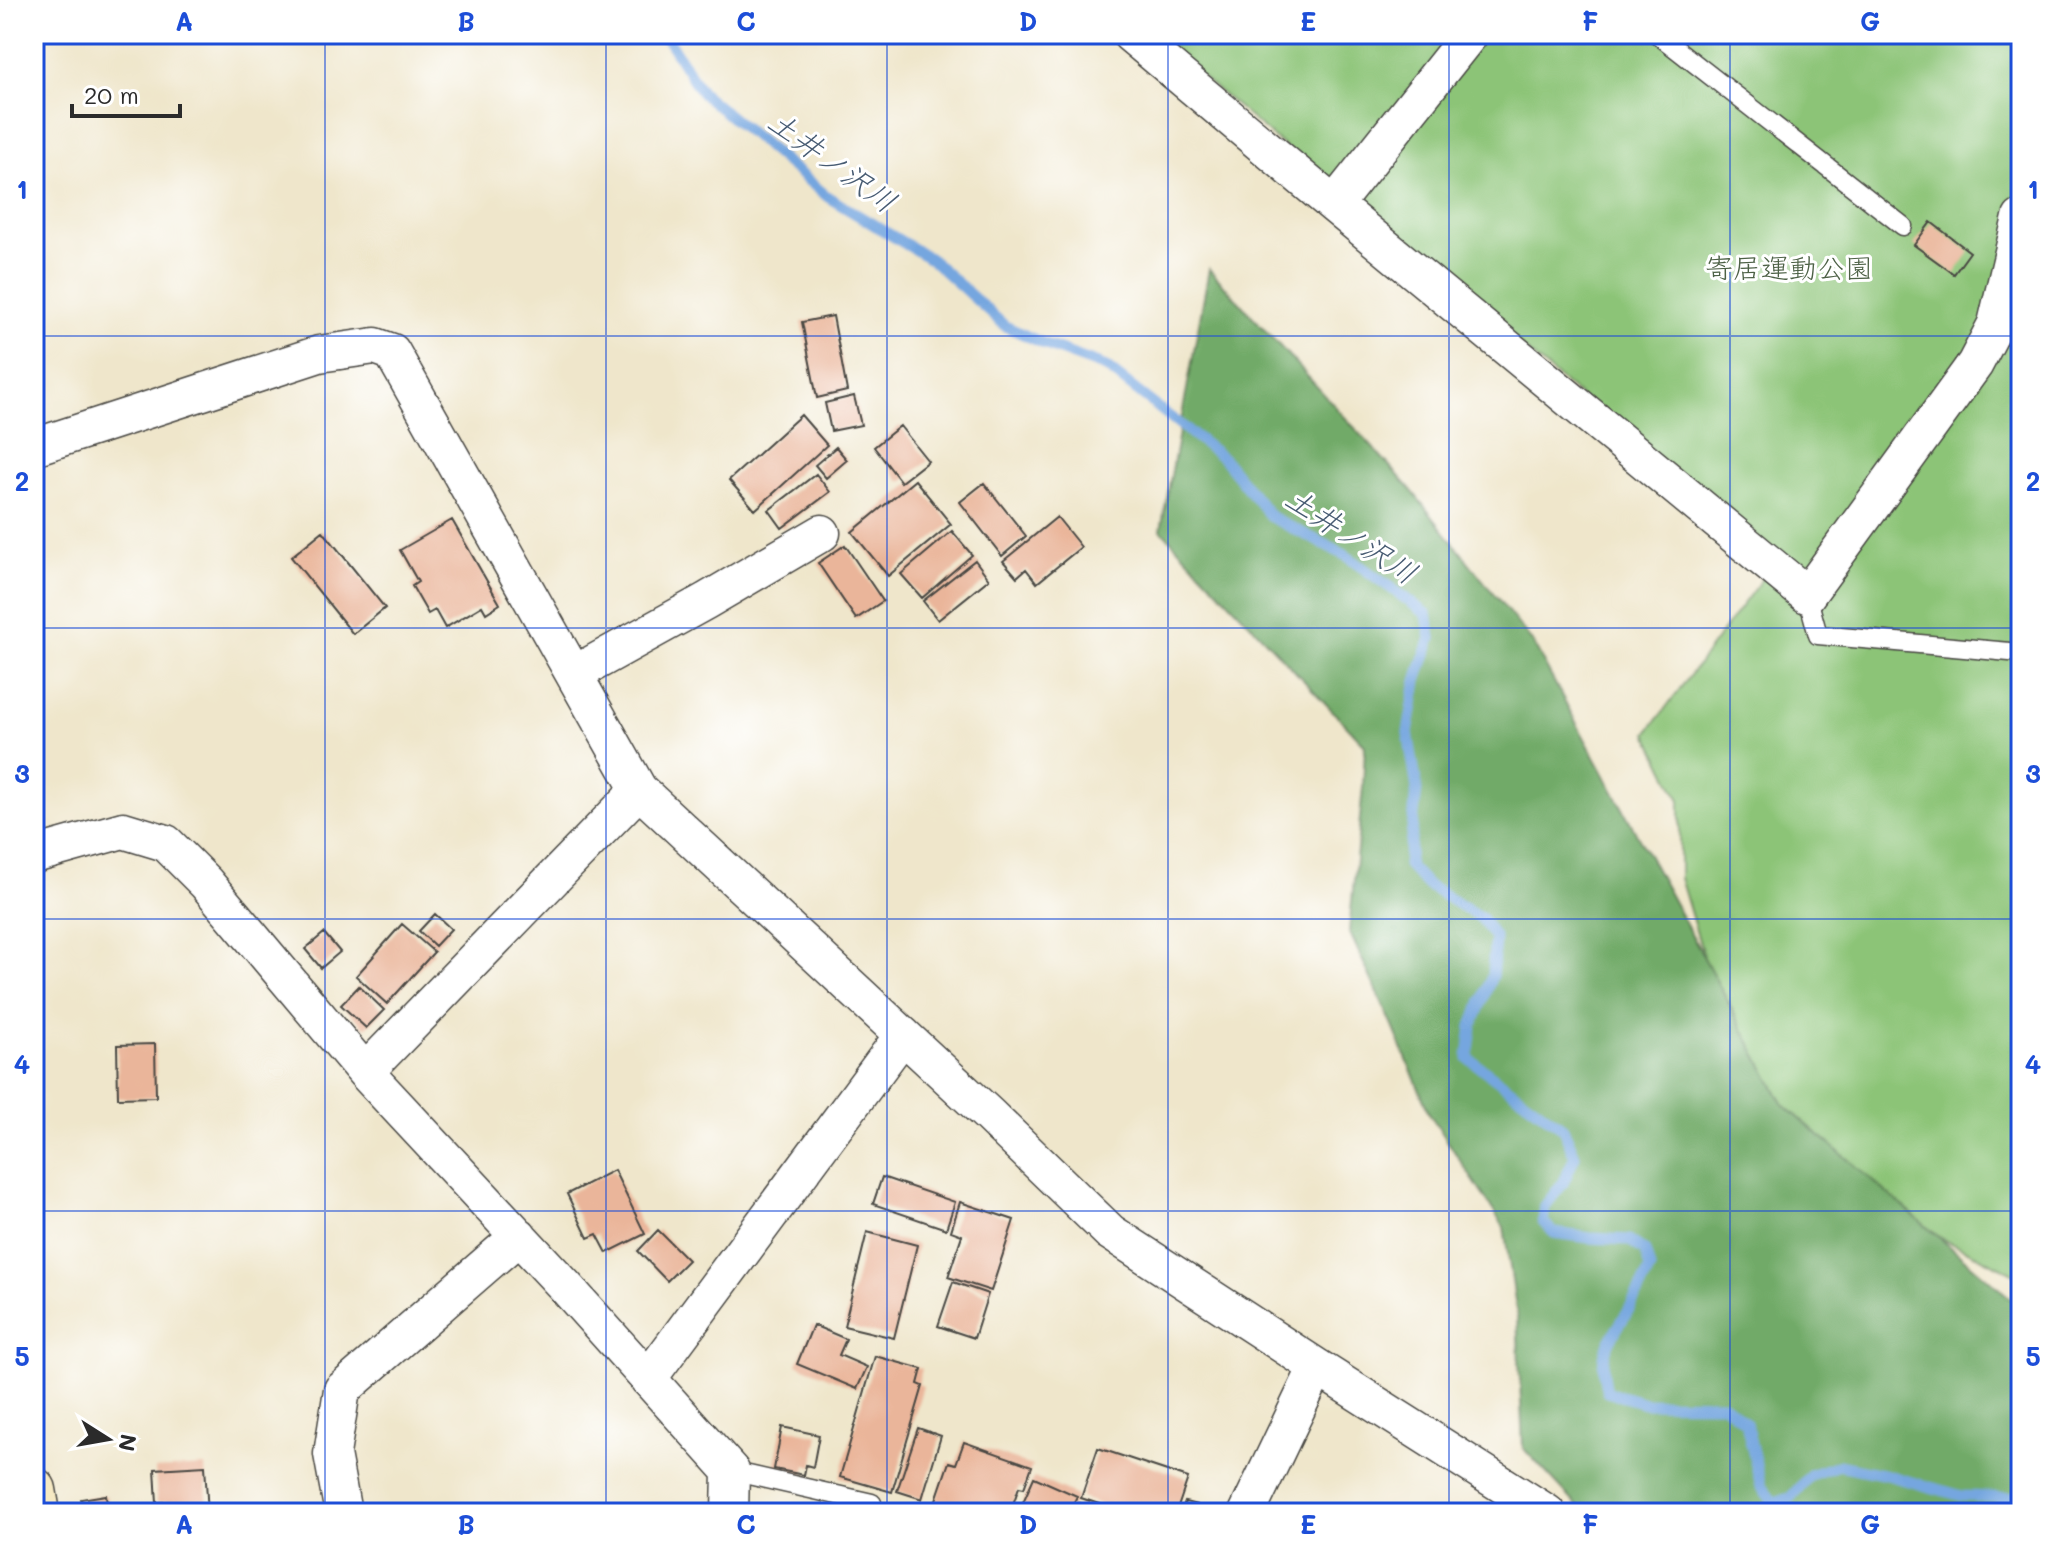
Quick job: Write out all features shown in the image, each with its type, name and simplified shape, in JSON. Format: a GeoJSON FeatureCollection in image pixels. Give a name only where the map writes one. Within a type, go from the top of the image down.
{"type":"FeatureCollection","features":[{"type":"Feature","properties":{"kind":"main road"},"geometry":{"type":"LineString","coordinates":[[34,1490],[38,1513]]}},
{"type":"Feature","properties":{"kind":"street"},"geometry":{"type":"LineString","coordinates":[[1130,34],[1807,595],[1975,364],[1996,324],[2021,218]]}},
{"type":"Feature","properties":{"kind":"street"},"geometry":{"type":"LineString","coordinates":[[1334,205],[1470,34]]}},
{"type":"Feature","properties":{"kind":"street"},"geometry":{"type":"LineString","coordinates":[[34,447],[319,354],[375,346],[392,352],[639,790],[989,1115],[1110,1232],[1547,1513]]}},
{"type":"Feature","properties":{"kind":"street"},"geometry":{"type":"LineString","coordinates":[[574,674],[822,533]]}},
{"type":"Feature","properties":{"kind":"street"},"geometry":{"type":"LineString","coordinates":[[365,1072],[639,790]]}},
{"type":"Feature","properties":{"kind":"street"},"geometry":{"type":"LineString","coordinates":[[34,855],[123,830],[166,843],[206,883],[365,1072],[519,1236],[731,1471],[730,1513]]}},
{"type":"Feature","properties":{"kind":"street"},"geometry":{"type":"LineString","coordinates":[[648,1379],[903,1035]]}},
{"type":"Feature","properties":{"kind":"street"},"geometry":{"type":"LineString","coordinates":[[343,1513],[332,1454],[342,1390],[519,1236]]}},
{"type":"Feature","properties":{"kind":"street"},"geometry":{"type":"LineString","coordinates":[[1247,1513],[1317,1367]]}},
{"type":"Feature","properties":{"kind":"lane"},"geometry":{"type":"LineString","coordinates":[[1657,34],[1903,226]]}},
{"type":"Feature","properties":{"kind":"lane"},"geometry":{"type":"LineString","coordinates":[[1807,595],[1818,635],[2021,653]]}},
{"type":"Feature","properties":{"kind":"lane"},"geometry":{"type":"LineString","coordinates":[[731,1471],[872,1503]]}},
{"type":"Feature","properties":{"kind":"green space","name":"寄居運動公園"},"geometry":{"type":"Polygon","coordinates":[[[1151,34],[2021,34],[2021,1277],[1844,1191],[1732,1050],[1680,878],[1680,800],[1647,733],[1775,561],[1151,34]]]}},
{"type":"Feature","properties":{"kind":"green space"},"geometry":{"type":"Polygon","coordinates":[[[1209,269],[1408,486],[1533,643],[1784,1105],[2021,1307],[2021,1513],[1584,1513],[1523,1448],[1517,1314],[1504,1227],[1429,1113],[1349,931],[1365,745],[1161,530],[1209,269]]]}},
{"type":"Feature","properties":{"kind":"building"},"geometry":{"type":"Polygon","coordinates":[[[1931,222],[1970,252],[1954,274],[1914,245],[1931,222]]]}},
{"type":"Feature","properties":{"kind":"building"},"geometry":{"type":"Polygon","coordinates":[[[833,316],[847,391],[817,398],[802,322],[833,316]]]}},
{"type":"Feature","properties":{"kind":"building"},"geometry":{"type":"Polygon","coordinates":[[[854,396],[861,425],[831,431],[825,403],[854,396]]]}},
{"type":"Feature","properties":{"kind":"building"},"geometry":{"type":"Polygon","coordinates":[[[801,415],[827,445],[755,510],[729,480],[801,415]]]}},
{"type":"Feature","properties":{"kind":"building"},"geometry":{"type":"Polygon","coordinates":[[[900,426],[928,461],[901,482],[874,447],[900,426]]]}},
{"type":"Feature","properties":{"kind":"building"},"geometry":{"type":"Polygon","coordinates":[[[836,447],[847,460],[826,478],[815,465],[836,447]]]}},
{"type":"Feature","properties":{"kind":"building"},"geometry":{"type":"Polygon","coordinates":[[[816,474],[830,492],[782,528],[769,510],[816,474]]]}},
{"type":"Feature","properties":{"kind":"building"},"geometry":{"type":"Polygon","coordinates":[[[915,480],[951,524],[888,576],[852,532],[915,480]]]}},
{"type":"Feature","properties":{"kind":"building"},"geometry":{"type":"Polygon","coordinates":[[[984,483],[1026,536],[1002,556],[960,502],[984,483]]]}},
{"type":"Feature","properties":{"kind":"building"},"geometry":{"type":"Polygon","coordinates":[[[1057,517],[1081,547],[1037,583],[1026,569],[1017,577],[1003,561],[1057,517]]]}},
{"type":"Feature","properties":{"kind":"building"},"geometry":{"type":"Polygon","coordinates":[[[452,520],[500,604],[486,613],[482,606],[445,628],[435,610],[428,614],[412,586],[418,582],[400,550],[452,520]]]}},
{"type":"Feature","properties":{"kind":"building"},"geometry":{"type":"Polygon","coordinates":[[[323,531],[385,608],[353,634],[291,557],[323,531]]]}},
{"type":"Feature","properties":{"kind":"building"},"geometry":{"type":"Polygon","coordinates":[[[952,531],[972,555],[922,598],[901,574],[952,531]]]}},
{"type":"Feature","properties":{"kind":"building"},"geometry":{"type":"Polygon","coordinates":[[[845,545],[883,601],[856,619],[818,563],[845,545]]]}},
{"type":"Feature","properties":{"kind":"building"},"geometry":{"type":"Polygon","coordinates":[[[975,560],[989,579],[938,620],[923,601],[975,560]]]}},
{"type":"Feature","properties":{"kind":"building"},"geometry":{"type":"Polygon","coordinates":[[[435,914],[451,929],[435,946],[419,931],[435,914]]]}},
{"type":"Feature","properties":{"kind":"building"},"geometry":{"type":"Polygon","coordinates":[[[402,924],[434,952],[387,1004],[356,976],[402,924]]]}},
{"type":"Feature","properties":{"kind":"building"},"geometry":{"type":"Polygon","coordinates":[[[324,933],[340,952],[321,968],[305,949],[324,933]]]}},
{"type":"Feature","properties":{"kind":"building"},"geometry":{"type":"Polygon","coordinates":[[[359,986],[384,1010],[366,1028],[341,1005],[359,986]]]}},
{"type":"Feature","properties":{"kind":"building"},"geometry":{"type":"Polygon","coordinates":[[[155,1044],[156,1097],[118,1098],[117,1045],[155,1044]]]}},
{"type":"Feature","properties":{"kind":"building"},"geometry":{"type":"Polygon","coordinates":[[[614,1170],[645,1234],[607,1253],[597,1234],[588,1238],[567,1194],[614,1170]]]}},
{"type":"Feature","properties":{"kind":"building"},"geometry":{"type":"Polygon","coordinates":[[[882,1177],[955,1202],[946,1229],[873,1204],[882,1177]]]}},
{"type":"Feature","properties":{"kind":"building"},"geometry":{"type":"Polygon","coordinates":[[[960,1202],[1014,1220],[991,1291],[948,1277],[962,1235],[951,1231],[960,1202]]]}},
{"type":"Feature","properties":{"kind":"building"},"geometry":{"type":"Polygon","coordinates":[[[658,1230],[688,1260],[667,1281],[638,1251],[658,1230]]]}},
{"type":"Feature","properties":{"kind":"building"},"geometry":{"type":"Polygon","coordinates":[[[867,1232],[917,1245],[894,1338],[844,1326],[867,1232]]]}},
{"type":"Feature","properties":{"kind":"building"},"geometry":{"type":"Polygon","coordinates":[[[953,1282],[988,1294],[974,1338],[938,1326],[953,1282]]]}},
{"type":"Feature","properties":{"kind":"building"},"geometry":{"type":"Polygon","coordinates":[[[813,1325],[846,1339],[839,1355],[867,1367],[857,1389],[797,1364],[813,1325]]]}},
{"type":"Feature","properties":{"kind":"building"},"geometry":{"type":"Polygon","coordinates":[[[875,1356],[922,1369],[918,1384],[923,1386],[892,1492],[840,1477],[875,1356]]]}},
{"type":"Feature","properties":{"kind":"building"},"geometry":{"type":"Polygon","coordinates":[[[782,1427],[819,1435],[813,1467],[806,1465],[804,1475],[774,1469],[782,1427]]]}},
{"type":"Feature","properties":{"kind":"building"},"geometry":{"type":"Polygon","coordinates":[[[918,1428],[941,1436],[922,1499],[897,1491],[918,1428]]]}},
{"type":"Feature","properties":{"kind":"building"},"geometry":{"type":"Polygon","coordinates":[[[964,1442],[1032,1466],[1024,1488],[1019,1487],[1010,1513],[949,1513],[950,1509],[935,1503],[949,1462],[956,1464],[964,1442]]]}},
{"type":"Feature","properties":{"kind":"building"},"geometry":{"type":"Polygon","coordinates":[[[1098,1448],[1188,1478],[1176,1513],[1126,1513],[1081,1498],[1098,1448]]]}},
{"type":"Feature","properties":{"kind":"building"},"geometry":{"type":"Polygon","coordinates":[[[205,1466],[208,1513],[168,1513],[168,1502],[157,1503],[155,1469],[205,1466]]]}},
{"type":"Feature","properties":{"kind":"building"},"geometry":{"type":"Polygon","coordinates":[[[1034,1477],[1077,1496],[1069,1513],[1028,1513],[1020,1509],[1034,1477]]]}},
{"type":"Feature","properties":{"kind":"building"},"geometry":{"type":"Polygon","coordinates":[[[106,1495],[108,1513],[83,1513],[81,1499],[106,1495]]]}},
{"type":"Feature","properties":{"kind":"building"},"geometry":{"type":"Polygon","coordinates":[[[1185,1502],[1197,1505],[1194,1513],[1181,1513],[1185,1502]]]}},
{"type":"Feature","properties":{"kind":"building"},"geometry":{"type":"Polygon","coordinates":[[[1079,1503],[1107,1512],[1107,1513],[1076,1513],[1079,1503]]]}},
{"type":"Feature","properties":{"kind":"waterway","name":"土井ノ沢川"},"geometry":{"type":"LineString","coordinates":[[664,34],[702,93],[828,197],[932,260],[1005,326],[1106,367],[1224,459],[1271,517],[1345,555],[1427,614],[1431,638],[1417,681],[1408,733],[1417,788],[1408,865],[1427,885],[1481,918],[1495,938],[1492,976],[1472,1026],[1468,1058],[1563,1128],[1575,1156],[1563,1183],[1545,1206],[1543,1222],[1554,1233],[1629,1240],[1645,1251],[1650,1269],[1604,1357],[1607,1392],[1645,1403],[1723,1404],[1746,1423],[1761,1486],[1773,1502],[1790,1498],[1810,1475],[1838,1465],[1962,1496],[2021,1498]]}}]}
